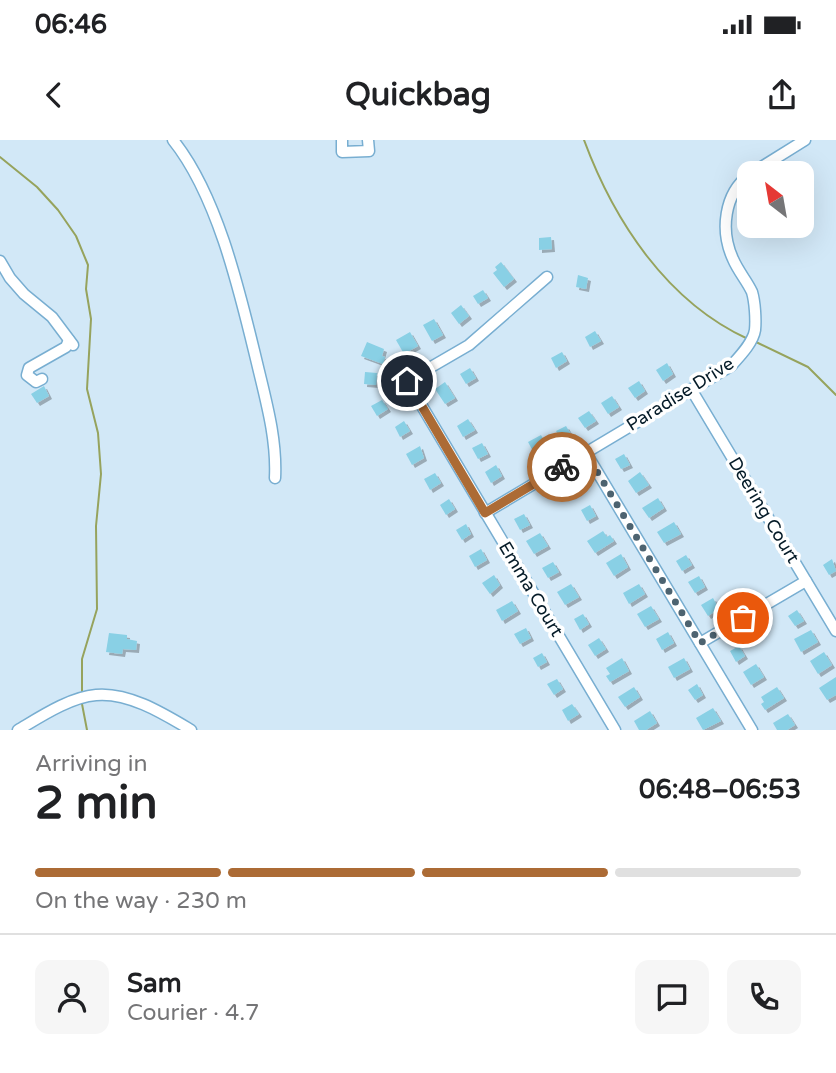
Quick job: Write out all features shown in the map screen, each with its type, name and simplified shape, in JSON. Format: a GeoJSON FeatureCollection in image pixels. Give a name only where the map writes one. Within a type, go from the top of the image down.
{"type":"FeatureCollection","features":[{"type":"Feature","properties":{"kind":"street"},"geometry":{"type":"LineString","coordinates":[[173,140],[203,187],[238,286],[269,415],[275,449],[275,478]]}},
{"type":"Feature","properties":{"kind":"street"},"geometry":{"type":"LineString","coordinates":[[342,140],[342,152],[369,151],[368,140]]}},
{"type":"Feature","properties":{"kind":"street","name":"Paradise Drive"},"geometry":{"type":"LineString","coordinates":[[771,161],[805,140]]}},
{"type":"Feature","properties":{"kind":"street","name":"Paradise Drive"},"geometry":{"type":"LineString","coordinates":[[485,513],[731,366],[755,333],[752,294],[733,259],[725,234],[728,207],[737,185]]}},
{"type":"Feature","properties":{"kind":"street"},"geometry":{"type":"LineString","coordinates":[[0,261],[24,294],[52,317],[71,343],[29,368],[27,375],[36,382],[42,379]]}},
{"type":"Feature","properties":{"kind":"street","name":"Emma Court"},"geometry":{"type":"LineString","coordinates":[[547,277],[469,345],[407,381],[615,730]]}},
{"type":"Feature","properties":{"kind":"street","name":"Deering Court"},"geometry":{"type":"LineString","coordinates":[[691,389],[836,631]]}},
{"type":"Feature","properties":{"kind":"street"},"geometry":{"type":"LineString","coordinates":[[586,453],[752,730]]}},
{"type":"Feature","properties":{"kind":"street"},"geometry":{"type":"LineString","coordinates":[[700,643],[806,581]]}},
{"type":"Feature","properties":{"kind":"street"},"geometry":{"type":"LineString","coordinates":[[18,730],[58,707],[95,695],[115,696],[144,705],[191,730]]}},
{"type":"Feature","properties":{"kind":"building"},"geometry":{"type":"Polygon","coordinates":[[[551,237],[552,249],[539,250],[539,238],[551,237]]]}},
{"type":"Feature","properties":{"kind":"building"},"geometry":{"type":"Polygon","coordinates":[[[501,262],[514,279],[504,287],[493,273],[501,262]]]}},
{"type":"Feature","properties":{"kind":"building"},"geometry":{"type":"Polygon","coordinates":[[[578,275],[588,278],[586,289],[576,287],[578,275]]]}},
{"type":"Feature","properties":{"kind":"building"},"geometry":{"type":"Polygon","coordinates":[[[483,290],[488,298],[478,304],[473,296],[483,290]]]}},
{"type":"Feature","properties":{"kind":"building"},"geometry":{"type":"Polygon","coordinates":[[[461,305],[469,316],[459,324],[451,313],[461,305]]]}},
{"type":"Feature","properties":{"kind":"building"},"geometry":{"type":"Polygon","coordinates":[[[434,319],[443,335],[432,341],[423,325],[434,319]]]}},
{"type":"Feature","properties":{"kind":"building"},"geometry":{"type":"Polygon","coordinates":[[[595,331],[601,341],[590,347],[585,337],[595,331]]]}},
{"type":"Feature","properties":{"kind":"building"},"geometry":{"type":"Polygon","coordinates":[[[410,332],[418,346],[404,354],[396,340],[410,332]]]}},
{"type":"Feature","properties":{"kind":"building"},"geometry":{"type":"Polygon","coordinates":[[[367,342],[384,349],[383,364],[361,356],[367,342]]]}},
{"type":"Feature","properties":{"kind":"building"},"geometry":{"type":"Polygon","coordinates":[[[562,352],[567,361],[556,368],[551,358],[562,352]]]}},
{"type":"Feature","properties":{"kind":"building"},"geometry":{"type":"Polygon","coordinates":[[[667,363],[673,374],[663,381],[656,370],[667,363]]]}},
{"type":"Feature","properties":{"kind":"building"},"geometry":{"type":"Polygon","coordinates":[[[470,368],[476,378],[466,384],[460,374],[470,368]]]}},
{"type":"Feature","properties":{"kind":"building"},"geometry":{"type":"Polygon","coordinates":[[[365,372],[377,373],[376,385],[364,384],[365,372]]]}},
{"type":"Feature","properties":{"kind":"building"},"geometry":{"type":"Polygon","coordinates":[[[639,381],[645,391],[635,398],[628,388],[639,381]]]}},
{"type":"Feature","properties":{"kind":"building"},"geometry":{"type":"Polygon","coordinates":[[[445,382],[455,398],[445,404],[435,389],[445,382]]]}},
{"type":"Feature","properties":{"kind":"building"},"geometry":{"type":"Polygon","coordinates":[[[44,386],[49,396],[37,403],[31,394],[44,386]]]}},
{"type":"Feature","properties":{"kind":"building"},"geometry":{"type":"Polygon","coordinates":[[[612,396],[619,407],[608,414],[601,403],[612,396]]]}},
{"type":"Feature","properties":{"kind":"building"},"geometry":{"type":"Polygon","coordinates":[[[382,400],[388,409],[377,416],[371,406],[382,400]]]}},
{"type":"Feature","properties":{"kind":"building"},"geometry":{"type":"Polygon","coordinates":[[[589,411],[596,421],[585,428],[578,418],[589,411]]]}},
{"type":"Feature","properties":{"kind":"building"},"geometry":{"type":"Polygon","coordinates":[[[468,419],[475,430],[463,437],[457,426],[468,419]]]}},
{"type":"Feature","properties":{"kind":"building"},"geometry":{"type":"Polygon","coordinates":[[[404,421],[410,431],[400,437],[395,427],[404,421]]]}},
{"type":"Feature","properties":{"kind":"building"},"geometry":{"type":"Polygon","coordinates":[[[566,426],[572,436],[562,442],[556,431],[566,426]]]}},
{"type":"Feature","properties":{"kind":"building"},"geometry":{"type":"Polygon","coordinates":[[[541,435],[549,449],[536,457],[528,442],[541,435]]]}},
{"type":"Feature","properties":{"kind":"building"},"geometry":{"type":"Polygon","coordinates":[[[482,443],[488,454],[478,459],[472,448],[482,443]]]}},
{"type":"Feature","properties":{"kind":"building"},"geometry":{"type":"Polygon","coordinates":[[[420,446],[424,458],[412,465],[406,454],[420,446]]]}},
{"type":"Feature","properties":{"kind":"building"},"geometry":{"type":"Polygon","coordinates":[[[624,454],[630,465],[621,469],[615,459],[624,454]]]}},
{"type":"Feature","properties":{"kind":"building"},"geometry":{"type":"Polygon","coordinates":[[[496,465],[502,476],[491,483],[485,472],[496,465]]]}},
{"type":"Feature","properties":{"kind":"building"},"geometry":{"type":"Polygon","coordinates":[[[640,472],[649,485],[636,493],[628,481],[640,472]]]}},
{"type":"Feature","properties":{"kind":"building"},"geometry":{"type":"Polygon","coordinates":[[[435,473],[441,483],[430,490],[424,479],[435,473]]]}},
{"type":"Feature","properties":{"kind":"building"},"geometry":{"type":"Polygon","coordinates":[[[658,498],[664,508],[649,518],[642,508],[658,498]]]}},
{"type":"Feature","properties":{"kind":"building"},"geometry":{"type":"Polygon","coordinates":[[[449,499],[455,509],[446,515],[440,505],[449,499]]]}},
{"type":"Feature","properties":{"kind":"building"},"geometry":{"type":"Polygon","coordinates":[[[590,505],[596,516],[587,521],[581,510],[590,505]]]}},
{"type":"Feature","properties":{"kind":"building"},"geometry":{"type":"Polygon","coordinates":[[[524,514],[530,525],[520,530],[514,519],[524,514]]]}},
{"type":"Feature","properties":{"kind":"building"},"geometry":{"type":"Polygon","coordinates":[[[674,522],[681,534],[664,543],[657,532],[674,522]]]}},
{"type":"Feature","properties":{"kind":"building"},"geometry":{"type":"Polygon","coordinates":[[[466,524],[471,534],[462,540],[456,530],[466,524]]]}},
{"type":"Feature","properties":{"kind":"building"},"geometry":{"type":"Polygon","coordinates":[[[603,531],[614,541],[595,553],[587,541],[603,531]]]}},
{"type":"Feature","properties":{"kind":"building"},"geometry":{"type":"Polygon","coordinates":[[[540,533],[548,546],[534,554],[526,541],[540,533]]]}},
{"type":"Feature","properties":{"kind":"building"},"geometry":{"type":"Polygon","coordinates":[[[481,549],[487,560],[475,567],[469,556],[481,549]]]}},
{"type":"Feature","properties":{"kind":"building"},"geometry":{"type":"Polygon","coordinates":[[[621,554],[628,567],[614,576],[606,563],[621,554]]]}},
{"type":"Feature","properties":{"kind":"building"},"geometry":{"type":"Polygon","coordinates":[[[686,555],[692,565],[682,571],[676,561],[686,555]]]}},
{"type":"Feature","properties":{"kind":"building"},"geometry":{"type":"Polygon","coordinates":[[[832,559],[836,571],[829,575],[823,565],[832,559]]]}},
{"type":"Feature","properties":{"kind":"building"},"geometry":{"type":"Polygon","coordinates":[[[553,562],[559,572],[548,578],[542,568],[553,562]]]}},
{"type":"Feature","properties":{"kind":"building"},"geometry":{"type":"Polygon","coordinates":[[[494,575],[500,585],[490,594],[482,583],[494,575]]]}},
{"type":"Feature","properties":{"kind":"building"},"geometry":{"type":"Polygon","coordinates":[[[699,576],[705,587],[695,593],[688,582],[699,576]]]}},
{"type":"Feature","properties":{"kind":"building"},"geometry":{"type":"Polygon","coordinates":[[[571,584],[579,597],[565,605],[557,592],[571,584]]]}},
{"type":"Feature","properties":{"kind":"building"},"geometry":{"type":"Polygon","coordinates":[[[639,584],[645,594],[629,604],[623,593],[639,584]]]}},
{"type":"Feature","properties":{"kind":"building"},"geometry":{"type":"Polygon","coordinates":[[[713,598],[719,609],[708,616],[701,605],[713,598]]]}},
{"type":"Feature","properties":{"kind":"building"},"geometry":{"type":"Polygon","coordinates":[[[512,601],[518,611],[502,621],[496,610],[512,601]]]}},
{"type":"Feature","properties":{"kind":"building"},"geometry":{"type":"Polygon","coordinates":[[[651,606],[659,619],[645,627],[637,614],[651,606]]]}},
{"type":"Feature","properties":{"kind":"building"},"geometry":{"type":"Polygon","coordinates":[[[797,610],[804,621],[795,626],[788,616],[797,610]]]}},
{"type":"Feature","properties":{"kind":"building"},"geometry":{"type":"Polygon","coordinates":[[[583,614],[589,624],[580,630],[574,619],[583,614]]]}},
{"type":"Feature","properties":{"kind":"building"},"geometry":{"type":"Polygon","coordinates":[[[526,628],[531,638],[520,644],[514,634],[526,628]]]}},
{"type":"Feature","properties":{"kind":"building"},"geometry":{"type":"Polygon","coordinates":[[[811,630],[818,642],[801,652],[794,639],[811,630]]]}},
{"type":"Feature","properties":{"kind":"building"},"geometry":{"type":"Polygon","coordinates":[[[668,632],[674,643],[662,650],[656,639],[668,632]]]}},
{"type":"Feature","properties":{"kind":"building"},"geometry":{"type":"Polygon","coordinates":[[[109,633],[127,635],[127,639],[137,641],[136,650],[123,649],[122,654],[106,652],[109,633]]]}},
{"type":"Feature","properties":{"kind":"building"},"geometry":{"type":"Polygon","coordinates":[[[599,638],[606,649],[595,656],[588,645],[599,638]]]}},
{"type":"Feature","properties":{"kind":"building"},"geometry":{"type":"Polygon","coordinates":[[[739,646],[745,656],[736,662],[730,651],[739,646]]]}},
{"type":"Feature","properties":{"kind":"building"},"geometry":{"type":"Polygon","coordinates":[[[824,652],[832,665],[818,674],[810,661],[824,652]]]}},
{"type":"Feature","properties":{"kind":"building"},"geometry":{"type":"Polygon","coordinates":[[[542,653],[547,662],[538,667],[533,658],[542,653]]]}},
{"type":"Feature","properties":{"kind":"building"},"geometry":{"type":"Polygon","coordinates":[[[622,658],[629,671],[610,682],[606,676],[610,674],[606,668],[622,658]]]}},
{"type":"Feature","properties":{"kind":"building"},"geometry":{"type":"Polygon","coordinates":[[[684,658],[690,669],[674,678],[668,667],[684,658]]]}},
{"type":"Feature","properties":{"kind":"building"},"geometry":{"type":"Polygon","coordinates":[[[756,664],[764,677],[751,685],[743,672],[756,664]]]}},
{"type":"Feature","properties":{"kind":"building"},"geometry":{"type":"Polygon","coordinates":[[[836,677],[836,695],[827,700],[819,688],[836,677]]]}},
{"type":"Feature","properties":{"kind":"building"},"geometry":{"type":"Polygon","coordinates":[[[557,679],[563,689],[554,695],[547,684],[557,679]]]}},
{"type":"Feature","properties":{"kind":"building"},"geometry":{"type":"Polygon","coordinates":[[[697,684],[703,695],[695,700],[688,690],[697,684]]]}},
{"type":"Feature","properties":{"kind":"building"},"geometry":{"type":"Polygon","coordinates":[[[634,687],[640,697],[625,707],[618,697],[634,687]]]}},
{"type":"Feature","properties":{"kind":"building"},"geometry":{"type":"Polygon","coordinates":[[[777,687],[784,698],[765,710],[761,697],[777,687]]]}},
{"type":"Feature","properties":{"kind":"building"},"geometry":{"type":"Polygon","coordinates":[[[572,704],[579,714],[568,721],[562,710],[572,704]]]}},
{"type":"Feature","properties":{"kind":"building"},"geometry":{"type":"Polygon","coordinates":[[[713,708],[721,721],[703,730],[696,718],[713,708]]]}},
{"type":"Feature","properties":{"kind":"building"},"geometry":{"type":"Polygon","coordinates":[[[650,711],[657,723],[646,730],[639,730],[634,721],[650,711]]]}},
{"type":"Feature","properties":{"kind":"building"},"geometry":{"type":"Polygon","coordinates":[[[788,714],[795,725],[787,730],[777,730],[773,723],[788,714]]]}},
{"type":"Feature","properties":{"kind":"waterway"},"geometry":{"type":"LineString","coordinates":[[584,140],[611,200],[647,256],[692,304],[748,339]]}},
{"type":"Feature","properties":{"kind":"waterway"},"geometry":{"type":"LineString","coordinates":[[0,157],[37,187],[58,210],[76,236],[88,265],[86,289],[91,319],[87,389],[98,433],[101,474],[96,526],[97,609],[82,659],[82,695]]}},
{"type":"Feature","properties":{"kind":"waterway"},"geometry":{"type":"LineString","coordinates":[[756,342],[808,367],[836,395]]}},
{"type":"Feature","properties":{"kind":"waterway"},"geometry":{"type":"LineString","coordinates":[[82,704],[87,730]]}},
{"type":"Feature","properties":{"kind":"way so far"},"geometry":{"type":"LineString","coordinates":[[562,467],[586,453],[700,643],[743,618]]}},
{"type":"Feature","properties":{"kind":"route"},"geometry":{"type":"LineString","coordinates":[[407,381],[485,513],[562,467]]}}]}
